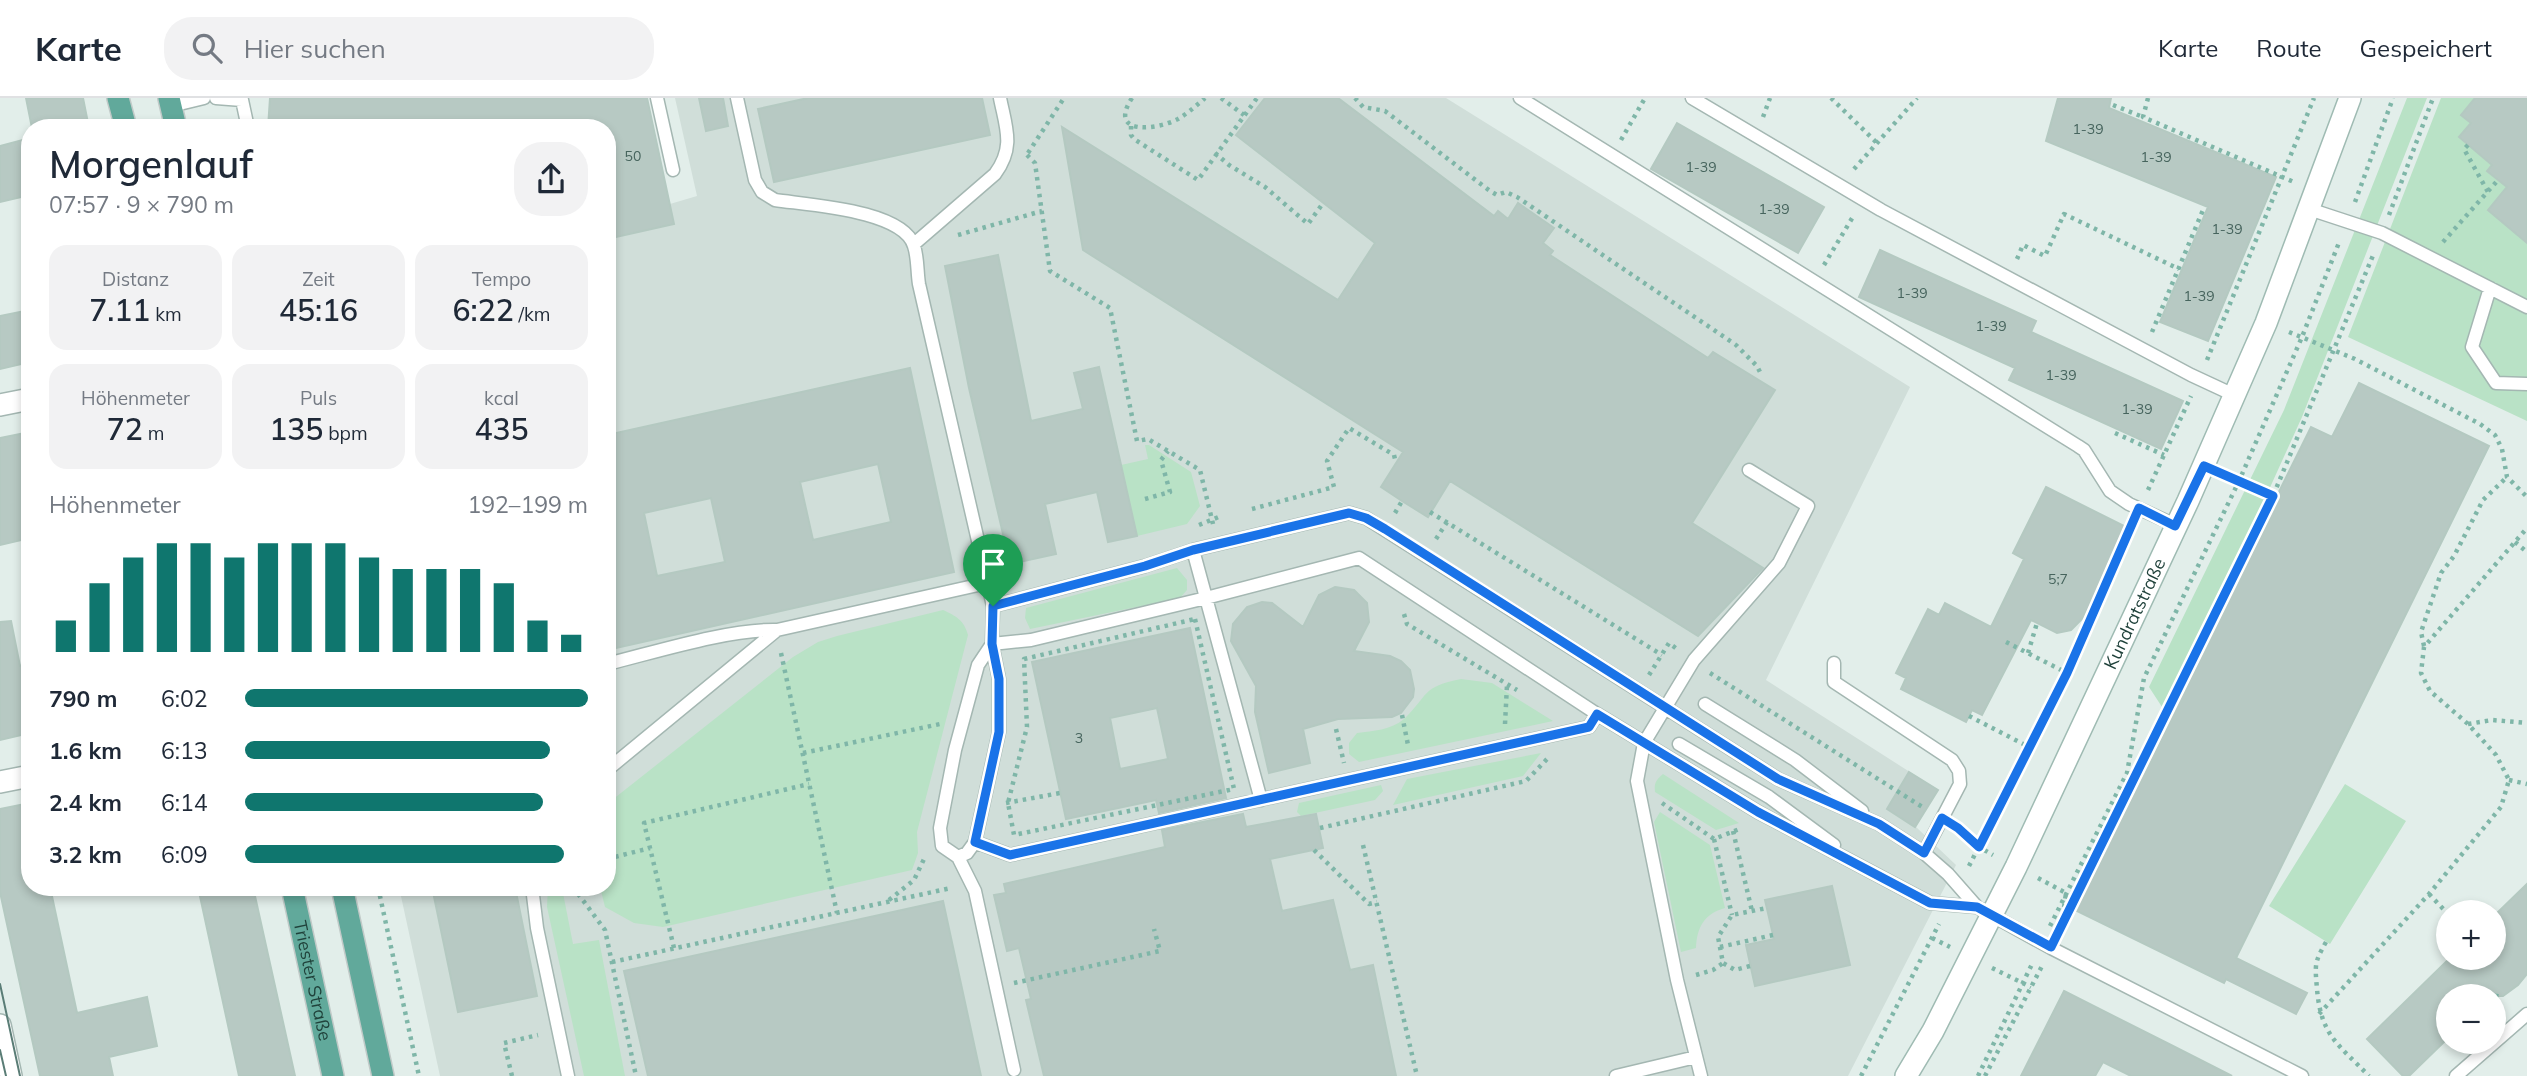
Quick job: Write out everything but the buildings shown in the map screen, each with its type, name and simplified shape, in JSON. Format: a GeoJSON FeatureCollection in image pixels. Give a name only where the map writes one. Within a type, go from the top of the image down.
{"type":"FeatureCollection","features":[{"type":"Feature","properties":{"kind":"main road"},"geometry":{"type":"LineString","coordinates":[[118,98],[124,119]]}},
{"type":"Feature","properties":{"kind":"main road","name":"Triester Straße"},"geometry":{"type":"LineString","coordinates":[[294,896],[333,1076]]}},
{"type":"Feature","properties":{"kind":"main road"},"geometry":{"type":"LineString","coordinates":[[344,896],[383,1076]]}},
{"type":"Feature","properties":{"kind":"street","name":"Kundratstraße"},"geometry":{"type":"LineString","coordinates":[[1906,1076],[1933,1031],[1984,911],[2017,867],[2204,466],[2266,323],[2350,98]]}},
{"type":"Feature","properties":{"kind":"street"},"geometry":{"type":"LineString","coordinates":[[0,405],[21,401]]}},
{"type":"Feature","properties":{"kind":"street"},"geometry":{"type":"LineString","coordinates":[[0,782],[21,778]]}},
{"type":"Feature","properties":{"kind":"street"},"geometry":{"type":"LineString","coordinates":[[0,1025],[11,1076]]}},
{"type":"Feature","properties":{"kind":"lane"},"geometry":{"type":"LineString","coordinates":[[170,102],[204,98]]}},
{"type":"Feature","properties":{"kind":"lane"},"geometry":{"type":"LineString","coordinates":[[216,98],[242,99],[246,119]]}},
{"type":"Feature","properties":{"kind":"lane"},"geometry":{"type":"LineString","coordinates":[[657,98],[673,170]]}},
{"type":"Feature","properties":{"kind":"lane"},"geometry":{"type":"LineString","coordinates":[[737,98],[755,180],[762,192],[775,200],[873,215],[895,225],[914,244],[919,284],[993,606],[992,644],[999,679],[999,732],[975,842],[967,853],[958,856]]}},
{"type":"Feature","properties":{"kind":"lane"},"geometry":{"type":"LineString","coordinates":[[914,244],[995,174],[1004,162],[1009,147],[1000,98]]}},
{"type":"Feature","properties":{"kind":"lane"},"geometry":{"type":"LineString","coordinates":[[1520,98],[2078,446],[2084,450],[2110,491],[2175,526]]}},
{"type":"Feature","properties":{"kind":"lane"},"geometry":{"type":"LineString","coordinates":[[1692,98],[1863,200],[2234,395]]}},
{"type":"Feature","properties":{"kind":"lane"},"geometry":{"type":"LineString","coordinates":[[2312,200],[2347,222],[2382,233],[2527,307]]}},
{"type":"Feature","properties":{"kind":"lane"},"geometry":{"type":"LineString","coordinates":[[2490,288],[2472,346],[2496,383],[2527,384]]}},
{"type":"Feature","properties":{"kind":"lane"},"geometry":{"type":"LineString","coordinates":[[1701,1076],[1671,954],[1637,781],[1644,743],[1694,660],[1779,563],[1808,506],[1749,470]]}},
{"type":"Feature","properties":{"kind":"lane"},"geometry":{"type":"LineString","coordinates":[[993,606],[1145,566],[1193,550],[1349,513],[1385,529],[1778,779],[1879,824]]}},
{"type":"Feature","properties":{"kind":"lane"},"geometry":{"type":"LineString","coordinates":[[1193,550],[1261,800]]}},
{"type":"Feature","properties":{"kind":"lane"},"geometry":{"type":"LineString","coordinates":[[992,644],[1031,640],[1359,558],[1597,714],[1758,812],[1930,903],[1984,911]]}},
{"type":"Feature","properties":{"kind":"lane"},"geometry":{"type":"LineString","coordinates":[[616,662],[722,637],[761,629],[777,630],[987,583]]}},
{"type":"Feature","properties":{"kind":"lane"},"geometry":{"type":"LineString","coordinates":[[616,763],[777,630]]}},
{"type":"Feature","properties":{"kind":"lane"},"geometry":{"type":"LineString","coordinates":[[992,644],[978,665],[955,750],[940,828],[942,846],[958,856],[975,891],[1014,1070]]}},
{"type":"Feature","properties":{"kind":"lane"},"geometry":{"type":"LineString","coordinates":[[1834,663],[1834,682],[1952,760],[1959,771],[1960,784],[1924,853]]}},
{"type":"Feature","properties":{"kind":"lane"},"geometry":{"type":"LineString","coordinates":[[1705,704],[1795,760],[1879,824],[1924,853],[1984,911],[2302,1076]]}},
{"type":"Feature","properties":{"kind":"lane"},"geometry":{"type":"LineString","coordinates":[[975,842],[1010,855],[1589,727],[1597,714]]}},
{"type":"Feature","properties":{"kind":"lane"},"geometry":{"type":"LineString","coordinates":[[1679,744],[1769,797],[1868,870]]}},
{"type":"Feature","properties":{"kind":"lane"},"geometry":{"type":"LineString","coordinates":[[533,896],[537,928],[568,1076]]}},
{"type":"Feature","properties":{"kind":"lane"},"geometry":{"type":"LineString","coordinates":[[2456,1076],[2527,1014]]}},
{"type":"Feature","properties":{"kind":"lane"},"geometry":{"type":"LineString","coordinates":[[1616,1076],[1696,1057]]}},
{"type":"Feature","properties":{"kind":"path"},"geometry":{"type":"LineString","coordinates":[[995,174],[1027,155],[1064,98]]}},
{"type":"Feature","properties":{"kind":"path"},"geometry":{"type":"LineString","coordinates":[[1132,98],[1125,112],[1126,120],[1138,129],[1176,120],[1205,98]]}},
{"type":"Feature","properties":{"kind":"path"},"geometry":{"type":"LineString","coordinates":[[1221,98],[1244,115]]}},
{"type":"Feature","properties":{"kind":"path"},"geometry":{"type":"LineString","coordinates":[[1131,126],[1134,139],[1198,180],[1256,98]]}},
{"type":"Feature","properties":{"kind":"path"},"geometry":{"type":"LineString","coordinates":[[1355,98],[1363,107],[1385,111],[1490,191],[1497,195],[1506,192],[1517,197],[1736,345],[1757,366],[1762,376]]}},
{"type":"Feature","properties":{"kind":"path"},"geometry":{"type":"LineString","coordinates":[[1612,156],[1645,98]]}},
{"type":"Feature","properties":{"kind":"path"},"geometry":{"type":"LineString","coordinates":[[1831,98],[1877,143]]}},
{"type":"Feature","properties":{"kind":"path"},"geometry":{"type":"LineString","coordinates":[[1839,186],[1917,98]]}},
{"type":"Feature","properties":{"kind":"path"},"geometry":{"type":"LineString","coordinates":[[2143,117],[2148,98]]}},
{"type":"Feature","properties":{"kind":"path"},"geometry":{"type":"LineString","coordinates":[[1959,886],[2067,673],[2199,378],[2314,98]]}},
{"type":"Feature","properties":{"kind":"path"},"geometry":{"type":"LineString","coordinates":[[1986,1076],[2047,945],[2066,893],[2127,774],[2144,678],[2239,481],[2302,337],[2393,98]]}},
{"type":"Feature","properties":{"kind":"path"},"geometry":{"type":"LineString","coordinates":[[1978,1076],[2047,945],[2062,927],[2273,496],[2336,351],[2433,98]]}},
{"type":"Feature","properties":{"kind":"path"},"geometry":{"type":"LineString","coordinates":[[2113,105],[2283,176],[2312,200]]}},
{"type":"Feature","properties":{"kind":"path"},"geometry":{"type":"LineString","coordinates":[[2468,145],[2464,149],[2487,192]]}},
{"type":"Feature","properties":{"kind":"path"},"geometry":{"type":"LineString","coordinates":[[1215,153],[1265,187],[1308,223],[1321,206]]}},
{"type":"Feature","properties":{"kind":"path"},"geometry":{"type":"LineString","coordinates":[[1027,155],[1035,163],[1050,271],[1110,308],[1137,441],[1148,439],[1200,470],[1213,525]]}},
{"type":"Feature","properties":{"kind":"path"},"geometry":{"type":"LineString","coordinates":[[2439,247],[2498,180]]}},
{"type":"Feature","properties":{"kind":"path"},"geometry":{"type":"LineString","coordinates":[[1813,282],[1863,200]]}},
{"type":"Feature","properties":{"kind":"path"},"geometry":{"type":"LineString","coordinates":[[2145,349],[2203,210]]}},
{"type":"Feature","properties":{"kind":"path"},"geometry":{"type":"LineString","coordinates":[[929,231],[940,240],[1042,211]]}},
{"type":"Feature","properties":{"kind":"path"},"geometry":{"type":"LineString","coordinates":[[2009,277],[2023,245],[2045,256],[2064,214],[2179,269]]}},
{"type":"Feature","properties":{"kind":"path"},"geometry":{"type":"LineString","coordinates":[[2266,323],[2336,351],[2480,424],[2495,435],[2502,449],[2507,477],[2527,497]]}},
{"type":"Feature","properties":{"kind":"path"},"geometry":{"type":"LineString","coordinates":[[1252,509],[1334,487],[1327,461],[1349,428],[1394,456],[1396,463]]}},
{"type":"Feature","properties":{"kind":"path"},"geometry":{"type":"LineString","coordinates":[[2115,433],[2164,455]]}},
{"type":"Feature","properties":{"kind":"path"},"geometry":{"type":"LineString","coordinates":[[1145,499],[1170,492],[1161,460],[1168,451]]}},
{"type":"Feature","properties":{"kind":"path"},"geometry":{"type":"LineString","coordinates":[[2204,466],[2273,496]]}},
{"type":"Feature","properties":{"kind":"path"},"geometry":{"type":"LineString","coordinates":[[2319,1014],[2429,894],[2501,807],[2509,780],[2496,755],[2468,724],[2430,691],[2421,673],[2424,647],[2421,632],[2441,573],[2454,556],[2483,500],[2507,477]]}},
{"type":"Feature","properties":{"kind":"path"},"geometry":{"type":"LineString","coordinates":[[1430,512],[1661,656]]}},
{"type":"Feature","properties":{"kind":"path"},"geometry":{"type":"LineString","coordinates":[[1432,545],[1447,522]]}},
{"type":"Feature","properties":{"kind":"path"},"geometry":{"type":"LineString","coordinates":[[2424,647],[2527,528]]}},
{"type":"Feature","properties":{"kind":"path"},"geometry":{"type":"LineString","coordinates":[[2515,542],[2527,552]]}},
{"type":"Feature","properties":{"kind":"path"},"geometry":{"type":"LineString","coordinates":[[1402,606],[1407,624],[1518,691]]}},
{"type":"Feature","properties":{"kind":"path"},"geometry":{"type":"LineString","coordinates":[[1195,619],[1234,789],[1014,835],[1008,803],[1027,727],[1024,659],[1195,619]]}},
{"type":"Feature","properties":{"kind":"path"},"geometry":{"type":"LineString","coordinates":[[2028,653],[2037,623]]}},
{"type":"Feature","properties":{"kind":"path"},"geometry":{"type":"LineString","coordinates":[[777,630],[837,913]]}},
{"type":"Feature","properties":{"kind":"path"},"geometry":{"type":"LineString","coordinates":[[2006,642],[2067,673]]}},
{"type":"Feature","properties":{"kind":"path"},"geometry":{"type":"LineString","coordinates":[[1647,679],[1669,643],[1682,652]]}},
{"type":"Feature","properties":{"kind":"path"},"geometry":{"type":"LineString","coordinates":[[1708,672],[1872,777],[1958,828],[1979,847],[2066,893]]}},
{"type":"Feature","properties":{"kind":"path"},"geometry":{"type":"LineString","coordinates":[[1503,746],[1507,684]]}},
{"type":"Feature","properties":{"kind":"path"},"geometry":{"type":"LineString","coordinates":[[1402,715],[1412,767]]}},
{"type":"Feature","properties":{"kind":"path"},"geometry":{"type":"LineString","coordinates":[[1969,716],[2029,747]]}},
{"type":"Feature","properties":{"kind":"path"},"geometry":{"type":"LineString","coordinates":[[2468,724],[2492,720],[2527,723]]}},
{"type":"Feature","properties":{"kind":"path"},"geometry":{"type":"LineString","coordinates":[[803,753],[951,722]]}},
{"type":"Feature","properties":{"kind":"path"},"geometry":{"type":"LineString","coordinates":[[1336,729],[1345,768]]}},
{"type":"Feature","properties":{"kind":"path"},"geometry":{"type":"LineString","coordinates":[[1320,828],[1526,781],[1549,758],[1560,755]]}},
{"type":"Feature","properties":{"kind":"path"},"geometry":{"type":"LineString","coordinates":[[2509,780],[2527,784]]}},
{"type":"Feature","properties":{"kind":"path"},"geometry":{"type":"LineString","coordinates":[[674,948],[644,823],[809,784]]}},
{"type":"Feature","properties":{"kind":"path"},"geometry":{"type":"LineString","coordinates":[[982,808],[1060,793]]}},
{"type":"Feature","properties":{"kind":"path"},"geometry":{"type":"LineString","coordinates":[[1733,831],[1752,911]]}},
{"type":"Feature","properties":{"kind":"path"},"geometry":{"type":"LineString","coordinates":[[1714,839],[1732,915],[1718,937],[1723,963],[1735,970],[1751,966]]}},
{"type":"Feature","properties":{"kind":"path"},"geometry":{"type":"LineString","coordinates":[[1363,845],[1417,1076]]}},
{"type":"Feature","properties":{"kind":"path"},"geometry":{"type":"LineString","coordinates":[[616,857],[650,848]]}},
{"type":"Feature","properties":{"kind":"path"},"geometry":{"type":"LineString","coordinates":[[1314,849],[1369,904],[1377,902]]}},
{"type":"Feature","properties":{"kind":"path"},"geometry":{"type":"LineString","coordinates":[[612,962],[952,888],[958,856]]}},
{"type":"Feature","properties":{"kind":"path"},"geometry":{"type":"LineString","coordinates":[[886,902],[914,880],[924,859]]}},
{"type":"Feature","properties":{"kind":"path"},"geometry":{"type":"LineString","coordinates":[[2062,927],[2066,893]]}},
{"type":"Feature","properties":{"kind":"path"},"geometry":{"type":"LineString","coordinates":[[2429,894],[2436,901]]}},
{"type":"Feature","properties":{"kind":"path"},"geometry":{"type":"LineString","coordinates":[[380,896],[419,1076]]}},
{"type":"Feature","properties":{"kind":"path"},"geometry":{"type":"LineString","coordinates":[[580,896],[605,930],[636,1076]]}},
{"type":"Feature","properties":{"kind":"path"},"geometry":{"type":"LineString","coordinates":[[1861,1076],[1949,905]]}},
{"type":"Feature","properties":{"kind":"path"},"geometry":{"type":"LineString","coordinates":[[1732,915],[1767,908]]}},
{"type":"Feature","properties":{"kind":"path"},"geometry":{"type":"LineString","coordinates":[[996,987],[1160,951],[1154,929]]}},
{"type":"Feature","properties":{"kind":"path"},"geometry":{"type":"LineString","coordinates":[[1720,947],[1773,935]]}},
{"type":"Feature","properties":{"kind":"path"},"geometry":{"type":"LineString","coordinates":[[2326,942],[2315,962],[2319,1014],[2328,1034],[2369,1076]]}},
{"type":"Feature","properties":{"kind":"path"},"geometry":{"type":"LineString","coordinates":[[512,1076],[504,1043],[544,1034]]}},
{"type":"Feature","properties":{"kind":"shaded area"},"geometry":{"type":"Polygon","coordinates":[[[675,98],[1446,98],[1910,387],[1766,680],[1938,790],[1916,827],[1956,865],[1848,1076],[440,1076],[401,896],[616,896],[616,237],[674,224],[670,204],[697,196],[675,98]]]}},
{"type":"Feature","properties":{"kind":"green space"},"geometry":{"type":"Polygon","coordinates":[[[2407,98],[2427,98],[2302,417],[2243,547],[2162,707],[2149,687],[2284,410],[2407,98]]]}},
{"type":"Feature","properties":{"kind":"green space"},"geometry":{"type":"Polygon","coordinates":[[[2441,98],[2527,98],[2527,421],[2348,337],[2441,98]]]}},
{"type":"Feature","properties":{"kind":"green space"},"geometry":{"type":"Polygon","coordinates":[[[1145,445],[1191,472],[1200,506],[1187,524],[1137,536],[1121,465],[1148,459],[1145,445]]]}},
{"type":"Feature","properties":{"kind":"green space"},"geometry":{"type":"Polygon","coordinates":[[[1177,568],[1187,580],[1187,590],[1180,598],[1030,629],[1025,618],[1026,608],[1177,568]]]}},
{"type":"Feature","properties":{"kind":"green space"},"geometry":{"type":"Polygon","coordinates":[[[943,610],[959,619],[968,635],[917,832],[918,853],[912,870],[663,927],[634,923],[605,907],[602,896],[616,896],[616,797],[793,657],[818,642],[943,610]]]}},
{"type":"Feature","properties":{"kind":"green space"},"geometry":{"type":"Polygon","coordinates":[[[1461,679],[1492,683],[1553,721],[1359,762],[1349,754],[1349,743],[1357,733],[1393,726],[1404,719],[1432,689],[1461,679]]]}},
{"type":"Feature","properties":{"kind":"green space"},"geometry":{"type":"Polygon","coordinates":[[[1541,753],[1523,776],[1393,805],[1407,779],[1541,753]]]}},
{"type":"Feature","properties":{"kind":"green space"},"geometry":{"type":"Polygon","coordinates":[[[1663,774],[1739,823],[1716,830],[1655,792],[1656,782],[1663,774]]]}},
{"type":"Feature","properties":{"kind":"green space"},"geometry":{"type":"Polygon","coordinates":[[[2345,784],[2406,821],[2330,944],[2269,906],[2345,784]]]}},
{"type":"Feature","properties":{"kind":"green space"},"geometry":{"type":"Polygon","coordinates":[[[1381,785],[1383,791],[1375,800],[1301,816],[1297,812],[1299,803],[1381,785]]]}},
{"type":"Feature","properties":{"kind":"green space"},"geometry":{"type":"Polygon","coordinates":[[[1660,812],[1710,845],[1725,908],[1703,922],[1696,948],[1681,952],[1654,822],[1660,812]]]}},
{"type":"Feature","properties":{"kind":"green space"},"geometry":{"type":"Polygon","coordinates":[[[548,896],[564,896],[573,944],[599,940],[625,1076],[584,1076],[547,907],[548,896]]]}},
{"type":"Feature","properties":{"kind":"tram line"},"geometry":{"type":"LineString","coordinates":[[0,984],[20,1076]]}},
{"type":"Feature","properties":{"kind":"tram line"},"geometry":{"type":"LineString","coordinates":[[0,1050],[6,1076]]}},
{"type":"Feature","properties":{"kind":"route"},"geometry":{"type":"LineString","coordinates":[[2204,466],[2273,496],[2051,947],[1977,907],[1930,903],[1758,812],[1597,714],[1589,727],[1010,855],[975,842],[999,732],[999,679],[992,644],[993,606],[1145,566],[1193,550],[1349,513],[1357,515],[1385,529],[1778,779],[1879,824],[1924,853],[1942,818],[1979,847],[2067,673],[2139,508],[2175,526],[2204,466]]}}]}
